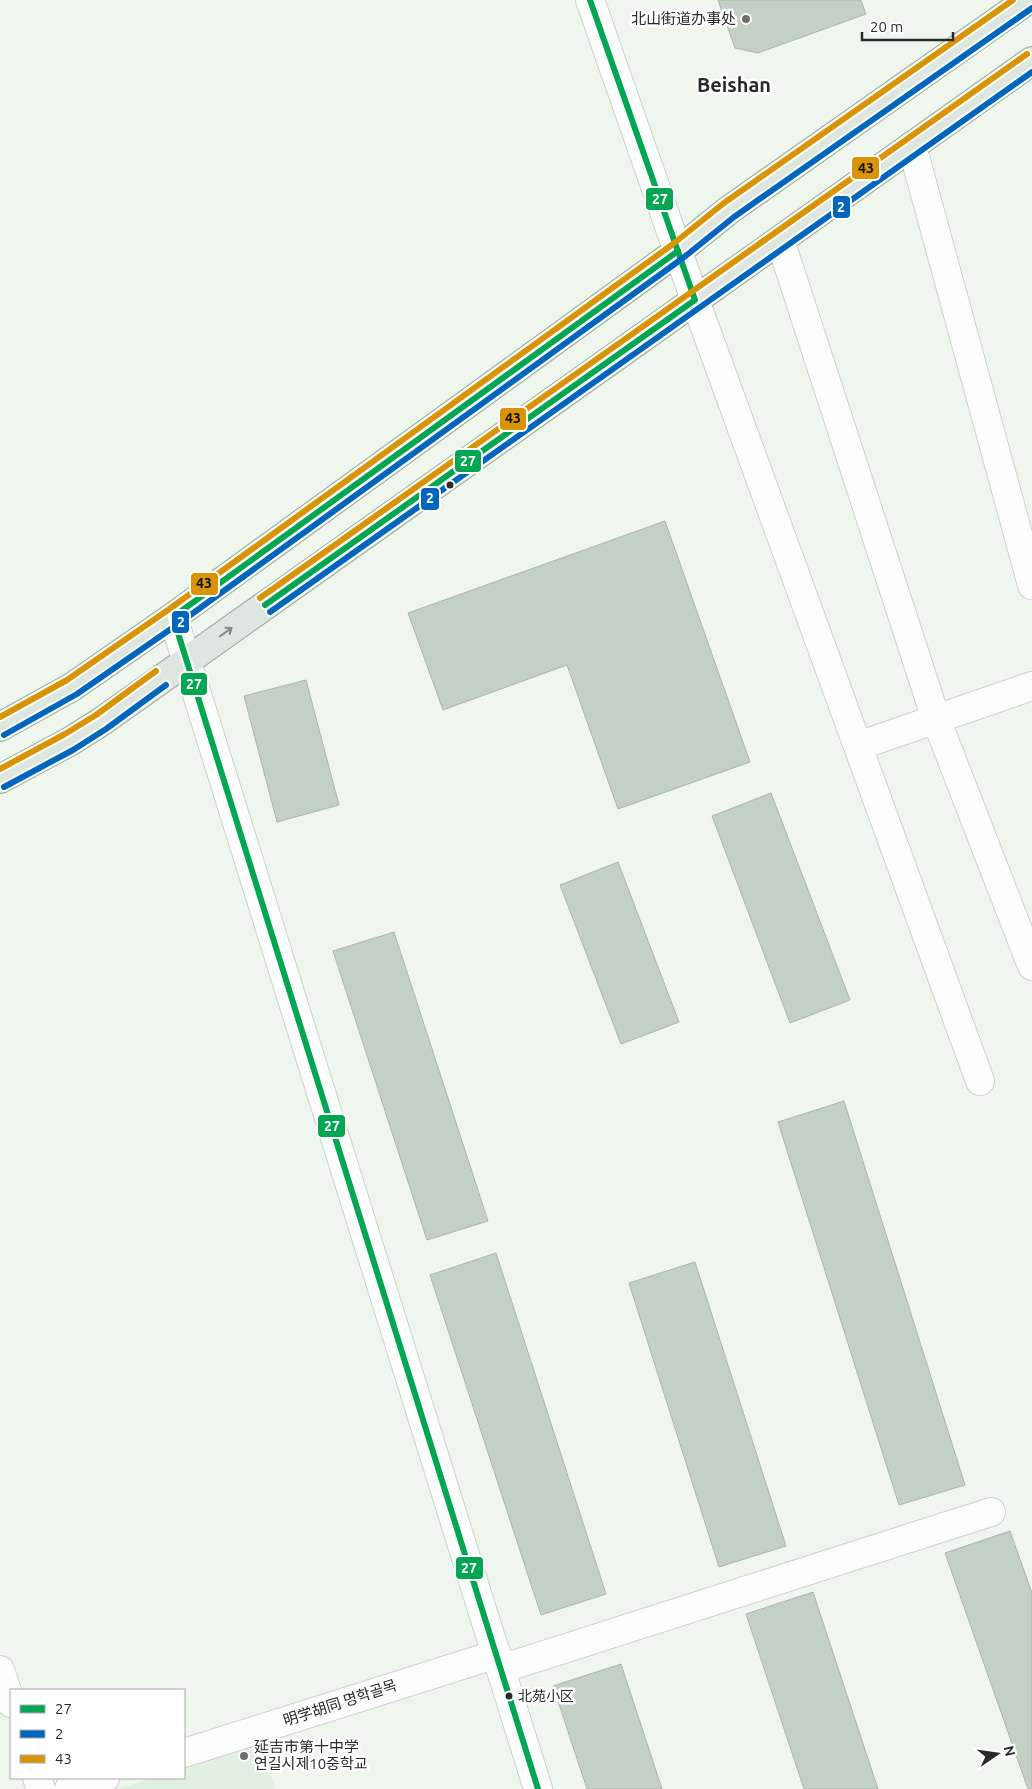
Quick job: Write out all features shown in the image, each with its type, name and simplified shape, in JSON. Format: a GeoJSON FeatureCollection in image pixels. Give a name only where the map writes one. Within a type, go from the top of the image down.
{"type":"FeatureCollection","features":[{"type":"Feature","properties":{"kind":"main road"},"geometry":{"type":"LineString","coordinates":[[3,729],[72,687],[173,617],[678,251],[729,210],[1028,0]]}},
{"type":"Feature","properties":{"kind":"main road"},"geometry":{"type":"LineString","coordinates":[[0,779],[101,722],[1032,62]]}},
{"type":"Feature","properties":{"kind":"street"},"geometry":{"type":"LineString","coordinates":[[590,0],[695,300],[980,1081]]}},
{"type":"Feature","properties":{"kind":"street"},"geometry":{"type":"LineString","coordinates":[[912,146],[1032,586]]}},
{"type":"Feature","properties":{"kind":"street"},"geometry":{"type":"LineString","coordinates":[[780,240],[936,719],[1032,966]]}},
{"type":"Feature","properties":{"kind":"street"},"geometry":{"type":"LineString","coordinates":[[173,617],[538,1789]]}},
{"type":"Feature","properties":{"kind":"street"},"geometry":{"type":"LineString","coordinates":[[858,746],[1032,686]]}},
{"type":"Feature","properties":{"kind":"street","name":"明学胡同 명학골목"},"geometry":{"type":"LineString","coordinates":[[185,1753],[499,1661],[991,1512]]}},
{"type":"Feature","properties":{"kind":"street"},"geometry":{"type":"LineString","coordinates":[[0,1670],[10,1700]]}},
{"type":"Feature","properties":{"kind":"street"},"geometry":{"type":"LineString","coordinates":[[69,1789],[102,1779]]}},
{"type":"Feature","properties":{"kind":"shaded area","name":"延吉市第十中学 연길시제10중학교"},"geometry":{"type":"Polygon","coordinates":[[[262,1744],[275,1789],[117,1789],[150,1779],[185,1779],[185,1768],[262,1744]]]}},
{"type":"Feature","properties":{"kind":"building"},"geometry":{"type":"Polygon","coordinates":[[[718,0],[861,0],[866,14],[758,53],[735,48],[718,0]]]}},
{"type":"Feature","properties":{"kind":"building"},"geometry":{"type":"Polygon","coordinates":[[[665,521],[750,762],[618,809],[567,665],[443,710],[408,613],[665,521]]]}},
{"type":"Feature","properties":{"kind":"building"},"geometry":{"type":"Polygon","coordinates":[[[306,680],[339,805],[277,822],[244,696],[306,680]]]}},
{"type":"Feature","properties":{"kind":"building"},"geometry":{"type":"Polygon","coordinates":[[[771,793],[850,1000],[790,1023],[712,816],[771,793]]]}},
{"type":"Feature","properties":{"kind":"building"},"geometry":{"type":"Polygon","coordinates":[[[618,862],[679,1022],[621,1044],[560,885],[618,862]]]}},
{"type":"Feature","properties":{"kind":"building"},"geometry":{"type":"Polygon","coordinates":[[[394,932],[488,1221],[427,1240],[333,951],[394,932]]]}},
{"type":"Feature","properties":{"kind":"building"},"geometry":{"type":"Polygon","coordinates":[[[844,1101],[965,1485],[899,1505],[778,1122],[844,1101]]]}},
{"type":"Feature","properties":{"kind":"building"},"geometry":{"type":"Polygon","coordinates":[[[496,1253],[606,1594],[541,1615],[430,1275],[496,1253]]]}},
{"type":"Feature","properties":{"kind":"building"},"geometry":{"type":"Polygon","coordinates":[[[695,1262],[786,1546],[719,1567],[629,1283],[695,1262]]]}},
{"type":"Feature","properties":{"kind":"building"},"geometry":{"type":"Polygon","coordinates":[[[1010,1531],[1032,1593],[1032,1789],[1028,1789],[945,1553],[1010,1531]]]}},
{"type":"Feature","properties":{"kind":"building"},"geometry":{"type":"Polygon","coordinates":[[[813,1592],[878,1789],[804,1789],[746,1614],[813,1592]]]}},
{"type":"Feature","properties":{"kind":"building"},"geometry":{"type":"Polygon","coordinates":[[[621,1664],[662,1789],[587,1789],[553,1686],[621,1664]]]}},
{"type":"Feature","properties":{"kind":"transit line","name":"27"},"geometry":{"type":"LineString","coordinates":[[265,605],[695,300],[590,0]]}},
{"type":"Feature","properties":{"kind":"transit line","name":"43"},"geometry":{"type":"LineString","coordinates":[[0,717],[67,680],[168,610],[673,244],[724,203],[1013,0]]}},
{"type":"Feature","properties":{"kind":"transit line","name":"2"},"geometry":{"type":"LineString","coordinates":[[4,735],[77,694],[178,624],[683,258],[734,217],[1032,8]]}},
{"type":"Feature","properties":{"kind":"transit line","name":"43"},"geometry":{"type":"LineString","coordinates":[[260,598],[1027,54]]}},
{"type":"Feature","properties":{"kind":"transit line","name":"2"},"geometry":{"type":"LineString","coordinates":[[270,612],[1032,72]]}},
{"type":"Feature","properties":{"kind":"transit line","name":"27"},"geometry":{"type":"LineString","coordinates":[[538,1789],[173,617],[678,251]]}},
{"type":"Feature","properties":{"kind":"transit line","name":"43"},"geometry":{"type":"LineString","coordinates":[[0,769],[96,715],[156,671]]}},
{"type":"Feature","properties":{"kind":"transit line","name":"2"},"geometry":{"type":"LineString","coordinates":[[4,787],[73,750],[106,729],[166,685]]}},
{"type":"Feature","properties":{"kind":"place","name":"北山街道办事处"},"geometry":{"type":"Point","coordinates":[746,19]}},
{"type":"Feature","properties":{"kind":"place","name":"北苑小区"},"geometry":{"type":"Point","coordinates":[509,1696]}},
{"type":"Feature","properties":{"kind":"place","name":"延吉市第十中学 연길시제10중학교"},"geometry":{"type":"Point","coordinates":[244,1756]}},
{"type":"Feature","properties":{"kind":"district","name":"Beishan"},"geometry":{"type":"Point","coordinates":[734,85]}}]}
